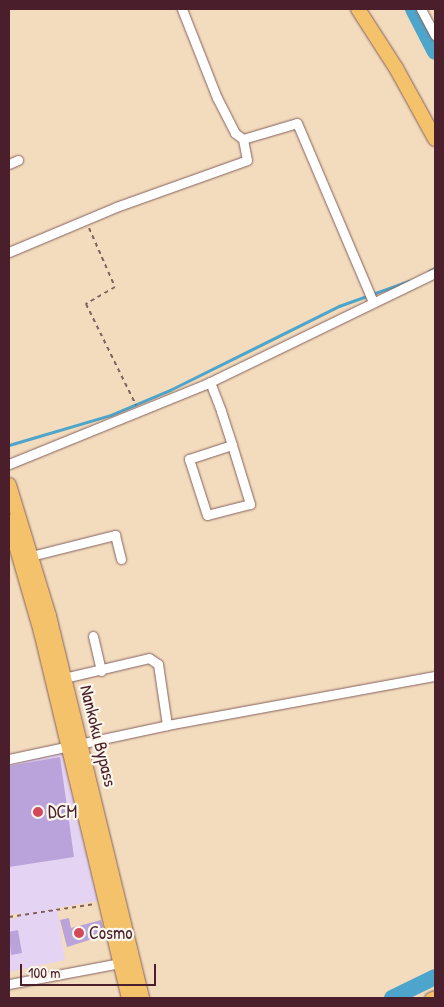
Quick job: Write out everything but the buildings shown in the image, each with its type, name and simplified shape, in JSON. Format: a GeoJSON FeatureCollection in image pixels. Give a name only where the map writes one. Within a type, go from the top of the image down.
{"type":"FeatureCollection","features":[{"type":"Feature","properties":{"kind":"highway"},"geometry":{"type":"LineString","coordinates":[[358,9],[396,68],[435,139]]}},
{"type":"Feature","properties":{"kind":"highway","name":"Nankoku Bypass"},"geometry":{"type":"LineString","coordinates":[[9,486],[31,556],[64,678],[106,902],[126,961],[142,998]]}},
{"type":"Feature","properties":{"kind":"highway","name":"Nankoku Bypass"},"geometry":{"type":"LineString","coordinates":[[9,521],[75,744],[126,961],[129,998]]}},
{"type":"Feature","properties":{"kind":"main road"},"geometry":{"type":"LineString","coordinates":[[430,998],[435,996]]}},
{"type":"Feature","properties":{"kind":"street"},"geometry":{"type":"LineString","coordinates":[[9,252],[85,220],[247,160],[243,139],[235,133],[217,98],[182,9]]}},
{"type":"Feature","properties":{"kind":"street"},"geometry":{"type":"LineString","coordinates":[[421,9],[435,35]]}},
{"type":"Feature","properties":{"kind":"street"},"geometry":{"type":"LineString","coordinates":[[243,139],[297,123],[373,302]]}},
{"type":"Feature","properties":{"kind":"street"},"geometry":{"type":"LineString","coordinates":[[9,164],[18,160]]}},
{"type":"Feature","properties":{"kind":"street"},"geometry":{"type":"LineString","coordinates":[[9,464],[140,414],[435,273]]}},
{"type":"Feature","properties":{"kind":"street"},"geometry":{"type":"LineString","coordinates":[[210,382],[232,445],[250,504],[207,515],[189,459],[232,445]]}},
{"type":"Feature","properties":{"kind":"street"},"geometry":{"type":"LineString","coordinates":[[31,556],[115,535],[121,559]]}},
{"type":"Feature","properties":{"kind":"street"},"geometry":{"type":"LineString","coordinates":[[94,636],[101,670]]}},
{"type":"Feature","properties":{"kind":"street"},"geometry":{"type":"LineString","coordinates":[[64,678],[149,658],[158,664],[167,725]]}},
{"type":"Feature","properties":{"kind":"street"},"geometry":{"type":"LineString","coordinates":[[9,759],[167,725],[435,676]]}},
{"type":"Feature","properties":{"kind":"street"},"geometry":{"type":"LineString","coordinates":[[9,984],[126,961]]}},
{"type":"Feature","properties":{"kind":"path"},"geometry":{"type":"LineString","coordinates":[[85,220],[115,287],[86,304],[140,414]]}},
{"type":"Feature","properties":{"kind":"path"},"geometry":{"type":"LineString","coordinates":[[9,917],[106,902]]}},
{"type":"Feature","properties":{"kind":"shaded area"},"geometry":{"type":"Polygon","coordinates":[[[62,753],[98,901],[57,908],[65,960],[9,972],[9,919],[21,917],[20,913],[9,915],[9,764],[62,753]]]}},
{"type":"Feature","properties":{"kind":"waterway"},"geometry":{"type":"LineString","coordinates":[[413,9],[435,52]]}},
{"type":"Feature","properties":{"kind":"waterway"},"geometry":{"type":"LineString","coordinates":[[429,271],[435,268]]}},
{"type":"Feature","properties":{"kind":"waterway"},"geometry":{"type":"LineString","coordinates":[[9,445],[111,415],[170,390],[339,306],[409,281]]}},
{"type":"Feature","properties":{"kind":"waterway"},"geometry":{"type":"LineString","coordinates":[[392,998],[435,977]]}},
{"type":"Feature","properties":{"kind":"place","name":"DCM"},"geometry":{"type":"Point","coordinates":[38,812]}},
{"type":"Feature","properties":{"kind":"place","name":"Cosmo"},"geometry":{"type":"Point","coordinates":[79,933]}}]}
